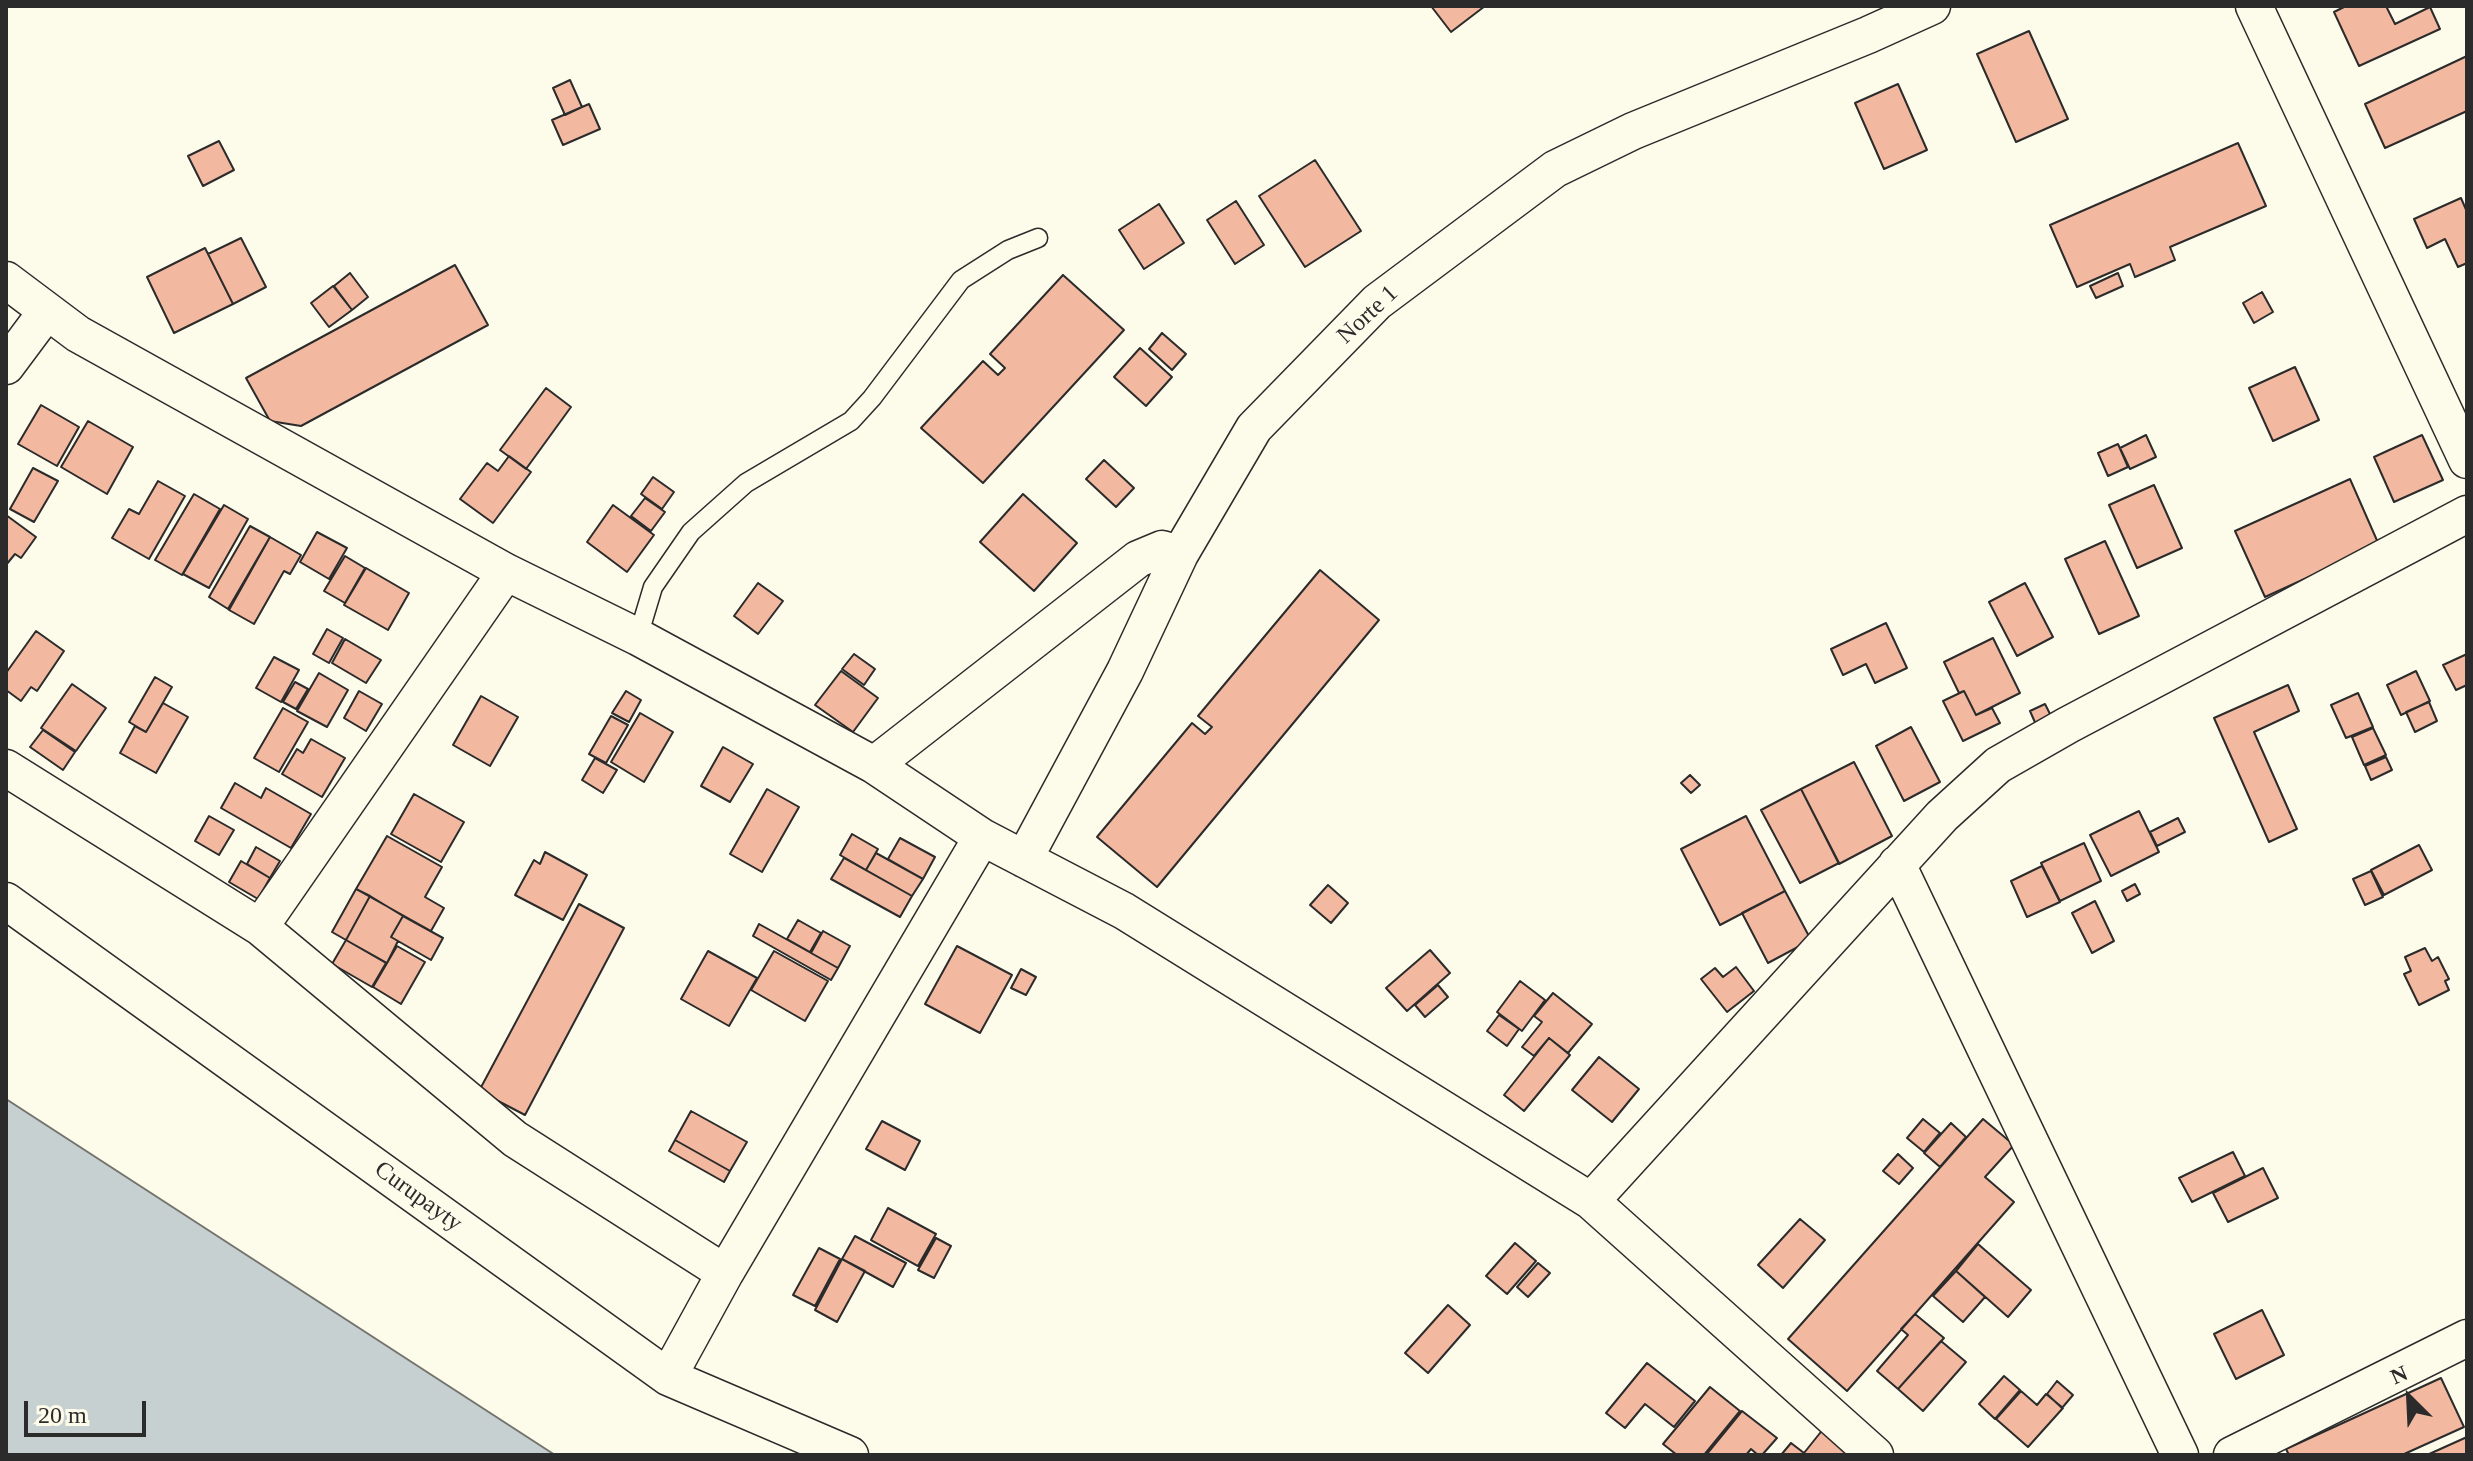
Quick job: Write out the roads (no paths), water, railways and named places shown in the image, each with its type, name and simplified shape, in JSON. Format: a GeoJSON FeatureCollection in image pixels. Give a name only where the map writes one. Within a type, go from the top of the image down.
{"type":"FeatureCollection","features":[{"type":"Feature","properties":{"kind":"street","name":"Norte 1"},"geometry":{"type":"LineString","coordinates":[[1024,859],[1125,671],[1180,554],[1254,428],[1377,302],[1555,169],[1633,131],[1932,6]]}},
{"type":"Feature","properties":{"kind":"street"},"geometry":{"type":"LineString","coordinates":[[2254,6],[2467,460]]}},
{"type":"Feature","properties":{"kind":"street"},"geometry":{"type":"LineString","coordinates":[[6,280],[78,334],[506,572],[638,637],[874,765],[982,837],[1124,911],[1591,1201],[1875,1455]]}},
{"type":"Feature","properties":{"kind":"street"},"geometry":{"type":"LineString","coordinates":[[6,366],[47,311]]}},
{"type":"Feature","properties":{"kind":"street"},"geometry":{"type":"LineString","coordinates":[[1591,1201],[1897,864],[1942,816],[1998,765],[2467,514]]}},
{"type":"Feature","properties":{"kind":"street"},"geometry":{"type":"LineString","coordinates":[[874,765],[1138,559],[1162,549],[1180,554]]}},
{"type":"Feature","properties":{"kind":"street"},"geometry":{"type":"LineString","coordinates":[[260,927],[506,572]]}},
{"type":"Feature","properties":{"kind":"street"},"geometry":{"type":"LineString","coordinates":[[6,768],[260,927],[515,1139],[725,1273]]}},
{"type":"Feature","properties":{"kind":"street"},"geometry":{"type":"LineString","coordinates":[[668,1377],[725,1273],[982,837]]}},
{"type":"Feature","properties":{"kind":"street"},"geometry":{"type":"LineString","coordinates":[[1897,864],[2180,1455]]}},
{"type":"Feature","properties":{"kind":"street","name":"Curupayty"},"geometry":{"type":"LineString","coordinates":[[6,901],[668,1377],[850,1455]]}},
{"type":"Feature","properties":{"kind":"street"},"geometry":{"type":"LineString","coordinates":[[2232,1455],[2467,1338]]}},
{"type":"Feature","properties":{"kind":"lane"},"geometry":{"type":"LineString","coordinates":[[638,637],[653,587],[691,532],[746,483],[851,421],[872,398],[961,280],[1008,250],[1038,238]]}}]}
